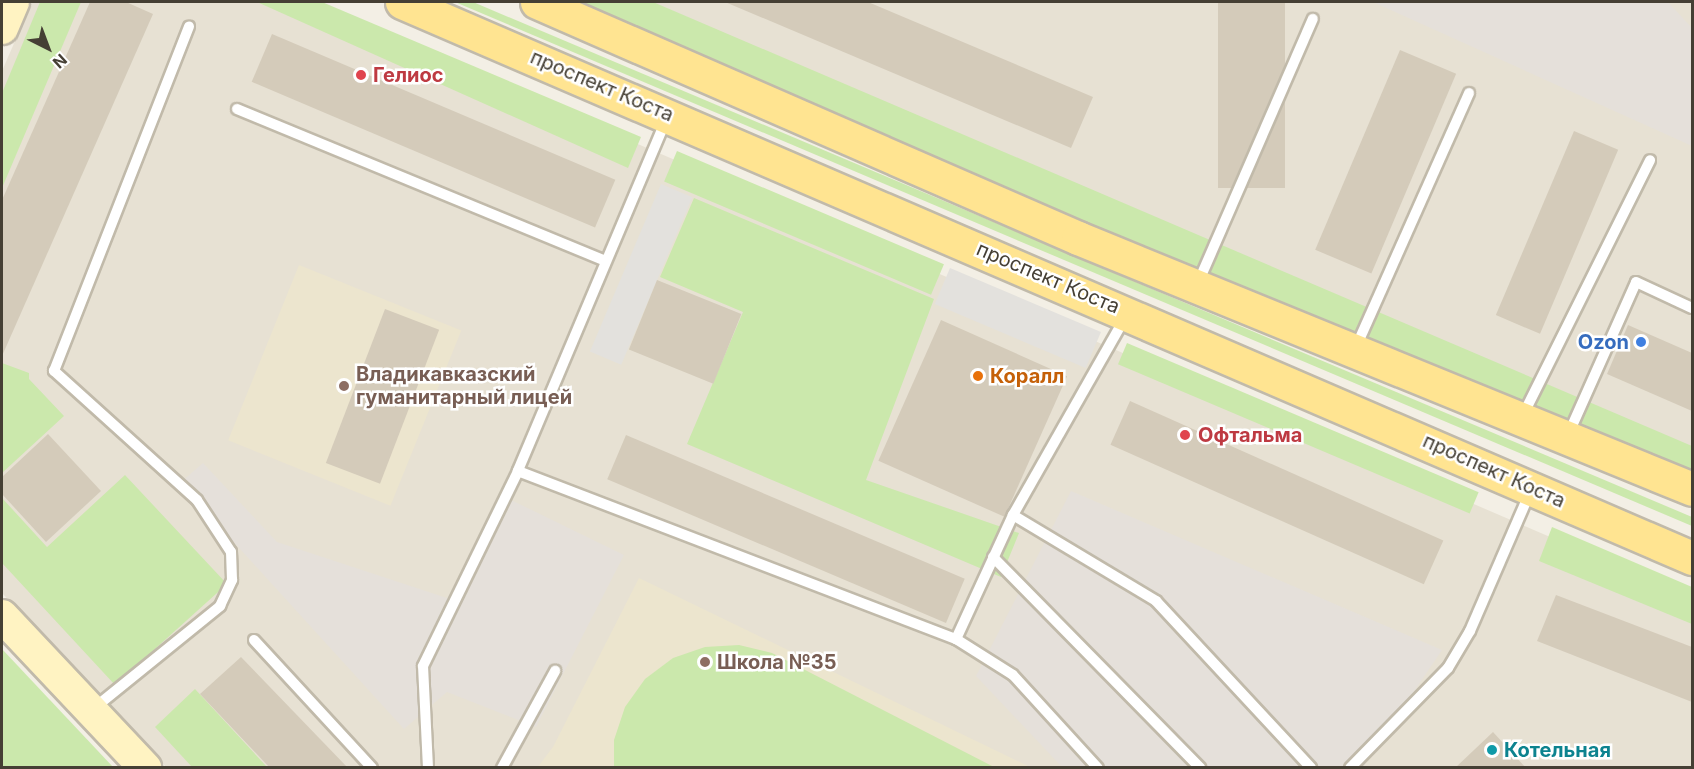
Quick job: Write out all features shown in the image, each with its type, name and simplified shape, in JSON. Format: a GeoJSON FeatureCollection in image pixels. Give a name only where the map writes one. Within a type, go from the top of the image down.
{"type":"FeatureCollection","features":[{"type":"Feature","properties":{"kind":"main road","name":"проспект Коста"},"geometry":{"type":"LineString","coordinates":[[402,2],[1128,312],[1692,558]]}},
{"type":"Feature","properties":{"kind":"main road"},"geometry":{"type":"LineString","coordinates":[[537,2],[1196,287],[1692,489]]}},
{"type":"Feature","properties":{"kind":"street"},"geometry":{"type":"LineString","coordinates":[[2,28],[13,2]]}},
{"type":"Feature","properties":{"kind":"street"},"geometry":{"type":"LineString","coordinates":[[2,616],[145,768]]}},
{"type":"Feature","properties":{"kind":"lane"},"geometry":{"type":"LineString","coordinates":[[1196,287],[1313,19]]}},
{"type":"Feature","properties":{"kind":"lane"},"geometry":{"type":"LineString","coordinates":[[91,711],[220,606],[232,580],[231,552],[197,500],[54,371],[189,26]]}},
{"type":"Feature","properties":{"kind":"lane"},"geometry":{"type":"LineString","coordinates":[[1354,352],[1469,93]]}},
{"type":"Feature","properties":{"kind":"lane"},"geometry":{"type":"LineString","coordinates":[[237,109],[605,261]]}},
{"type":"Feature","properties":{"kind":"lane"},"geometry":{"type":"LineString","coordinates":[[428,768],[423,666],[518,471],[668,114]]}},
{"type":"Feature","properties":{"kind":"lane"},"geometry":{"type":"LineString","coordinates":[[1521,420],[1650,160]]}},
{"type":"Feature","properties":{"kind":"lane"},"geometry":{"type":"LineString","coordinates":[[1567,437],[1636,282],[1692,308]]}},
{"type":"Feature","properties":{"kind":"lane"},"geometry":{"type":"LineString","coordinates":[[956,639],[1013,515],[1128,312]]}},
{"type":"Feature","properties":{"kind":"lane"},"geometry":{"type":"LineString","coordinates":[[518,471],[956,639],[1013,675],[1098,768]]}},
{"type":"Feature","properties":{"kind":"lane"},"geometry":{"type":"LineString","coordinates":[[1350,768],[1448,668],[1470,631],[1532,487]]}},
{"type":"Feature","properties":{"kind":"lane"},"geometry":{"type":"LineString","coordinates":[[1013,515],[1156,602],[1311,768]]}},
{"type":"Feature","properties":{"kind":"lane"},"geometry":{"type":"LineString","coordinates":[[993,557],[1200,768]]}},
{"type":"Feature","properties":{"kind":"lane"},"geometry":{"type":"LineString","coordinates":[[254,640],[372,768]]}},
{"type":"Feature","properties":{"kind":"lane"},"geometry":{"type":"LineString","coordinates":[[502,768],[555,671]]}},
{"type":"Feature","properties":{"kind":"shaded area"},"geometry":{"type":"Polygon","coordinates":[[[32,2],[308,2],[1692,598],[1692,767],[166,767],[2,593],[2,71],[32,2]]]}},
{"type":"Feature","properties":{"kind":"shaded area"},"geometry":{"type":"Polygon","coordinates":[[[537,2],[1692,2],[1692,489],[537,2]]]}},
{"type":"Feature","properties":{"kind":"shaded area"},"geometry":{"type":"Polygon","coordinates":[[[1373,2],[1668,2],[1692,28],[1692,146],[1373,2]]]}},
{"type":"Feature","properties":{"kind":"shaded area"},"geometry":{"type":"Polygon","coordinates":[[[661,184],[692,197],[621,365],[590,352],[661,184]]]}},
{"type":"Feature","properties":{"kind":"shaded area","name":"Владикавказский гуманитарный лицей"},"geometry":{"type":"Polygon","coordinates":[[[299,265],[461,331],[390,506],[228,440],[299,265]]]}},
{"type":"Feature","properties":{"kind":"shaded area"},"geometry":{"type":"Polygon","coordinates":[[[950,268],[1101,332],[1086,368],[935,304],[950,268]]]}},
{"type":"Feature","properties":{"kind":"shaded area"},"geometry":{"type":"Polygon","coordinates":[[[203,463],[277,542],[456,601],[505,497],[624,555],[536,727],[447,692],[404,729],[180,483],[203,463]]]}},
{"type":"Feature","properties":{"kind":"shaded area"},"geometry":{"type":"Polygon","coordinates":[[[1071,491],[1442,650],[1363,767],[1062,767],[976,676],[1071,491]]]}},
{"type":"Feature","properties":{"kind":"shaded area","name":"Школа №35"},"geometry":{"type":"Polygon","coordinates":[[[639,578],[1030,767],[537,768],[553,747],[639,578]]]}},
{"type":"Feature","properties":{"kind":"green space"},"geometry":{"type":"Polygon","coordinates":[[[40,2],[81,2],[2,188],[2,93],[40,2]]]}},
{"type":"Feature","properties":{"kind":"green space"},"geometry":{"type":"Polygon","coordinates":[[[257,2],[322,2],[641,137],[628,168],[257,2]]]}},
{"type":"Feature","properties":{"kind":"green space"},"geometry":{"type":"Polygon","coordinates":[[[455,2],[473,2],[1692,517],[1692,526],[455,2]]]}},
{"type":"Feature","properties":{"kind":"green space"},"geometry":{"type":"Polygon","coordinates":[[[549,2],[653,2],[1692,446],[1692,486],[549,2]]]}},
{"type":"Feature","properties":{"kind":"green space"},"geometry":{"type":"Polygon","coordinates":[[[677,151],[944,264],[931,295],[664,181],[677,151]]]}},
{"type":"Feature","properties":{"kind":"green space"},"geometry":{"type":"Polygon","coordinates":[[[694,198],[934,299],[866,480],[1019,533],[1001,577],[687,444],[743,312],[660,277],[694,198]]]}},
{"type":"Feature","properties":{"kind":"green space"},"geometry":{"type":"Polygon","coordinates":[[[1127,343],[1479,492],[1470,513],[1118,364],[1127,343]]]}},
{"type":"Feature","properties":{"kind":"green space"},"geometry":{"type":"Polygon","coordinates":[[[2,363],[29,373],[29,379],[64,416],[2,473],[2,363]]]}},
{"type":"Feature","properties":{"kind":"green space"},"geometry":{"type":"Polygon","coordinates":[[[125,475],[227,584],[115,685],[2,563],[2,498],[47,547],[125,475]]]}},
{"type":"Feature","properties":{"kind":"green space"},"geometry":{"type":"Polygon","coordinates":[[[1552,527],[1692,587],[1692,624],[1539,561],[1552,527]]]}},
{"type":"Feature","properties":{"kind":"green space","name":"Школа №35"},"geometry":{"type":"Polygon","coordinates":[[[739,645],[772,653],[994,767],[614,767],[614,740],[625,707],[645,679],[673,658],[705,647],[739,645]]]}},
{"type":"Feature","properties":{"kind":"green space"},"geometry":{"type":"Polygon","coordinates":[[[2,649],[113,767],[2,767],[2,649]]]}},
{"type":"Feature","properties":{"kind":"green space"},"geometry":{"type":"Polygon","coordinates":[[[195,689],[267,767],[192,767],[155,727],[195,689]]]}},
{"type":"Feature","properties":{"kind":"building"},"geometry":{"type":"Polygon","coordinates":[[[90,2],[126,2],[153,14],[2,356],[2,200],[90,2]]]}},
{"type":"Feature","properties":{"kind":"building"},"geometry":{"type":"Polygon","coordinates":[[[725,2],[868,2],[1093,97],[1071,148],[725,2]]]}},
{"type":"Feature","properties":{"kind":"building"},"geometry":{"type":"Polygon","coordinates":[[[1218,2],[1285,2],[1285,188],[1218,188],[1218,2]]]}},
{"type":"Feature","properties":{"kind":"building"},"geometry":{"type":"Polygon","coordinates":[[[272,34],[615,180],[595,228],[252,82],[272,34]]]}},
{"type":"Feature","properties":{"kind":"building"},"geometry":{"type":"Polygon","coordinates":[[[1400,50],[1456,74],[1371,274],[1315,250],[1400,50]]]}},
{"type":"Feature","properties":{"kind":"building"},"geometry":{"type":"Polygon","coordinates":[[[1574,131],[1618,150],[1540,334],[1496,315],[1574,131]]]}},
{"type":"Feature","properties":{"kind":"building"},"geometry":{"type":"Polygon","coordinates":[[[657,280],[741,314],[713,384],[629,350],[657,280]]]}},
{"type":"Feature","properties":{"kind":"building"},"geometry":{"type":"Polygon","coordinates":[[[385,309],[439,330],[380,484],[326,463],[385,309]]]}},
{"type":"Feature","properties":{"kind":"building"},"geometry":{"type":"Polygon","coordinates":[[[941,320],[1067,376],[1004,517],[878,461],[941,320]]]}},
{"type":"Feature","properties":{"kind":"building"},"geometry":{"type":"Polygon","coordinates":[[[1628,325],[1692,353],[1692,411],[1607,374],[1628,325]]]}},
{"type":"Feature","properties":{"kind":"building"},"geometry":{"type":"Polygon","coordinates":[[[1130,401],[1443,541],[1424,584],[1110,445],[1130,401]]]}},
{"type":"Feature","properties":{"kind":"building"},"geometry":{"type":"Polygon","coordinates":[[[48,434],[101,491],[46,542],[2,494],[2,477],[48,434]]]}},
{"type":"Feature","properties":{"kind":"building"},"geometry":{"type":"Polygon","coordinates":[[[626,435],[965,579],[946,623],[607,479],[626,435]]]}},
{"type":"Feature","properties":{"kind":"building"},"geometry":{"type":"Polygon","coordinates":[[[1556,595],[1692,647],[1692,702],[1537,641],[1556,595]]]}},
{"type":"Feature","properties":{"kind":"building"},"geometry":{"type":"Polygon","coordinates":[[[241,657],[348,768],[270,768],[200,694],[241,657]]]}},
{"type":"Feature","properties":{"kind":"building","name":"Котельная"},"geometry":{"type":"Polygon","coordinates":[[[1493,732],[1526,768],[1455,768],[1493,732]]]}},
{"type":"Feature","properties":{"kind":"place","name":"Гелиос"},"geometry":{"type":"Point","coordinates":[361,75]}},
{"type":"Feature","properties":{"kind":"place","name":"Ozon"},"geometry":{"type":"Point","coordinates":[1641,342]}},
{"type":"Feature","properties":{"kind":"place","name":"Коралл"},"geometry":{"type":"Point","coordinates":[978,376]}},
{"type":"Feature","properties":{"kind":"place","name":"Владикавказский гуманитарный лицей"},"geometry":{"type":"Point","coordinates":[344,386]}},
{"type":"Feature","properties":{"kind":"place","name":"Офтальма"},"geometry":{"type":"Point","coordinates":[1185,435]}},
{"type":"Feature","properties":{"kind":"place","name":"Школа №35"},"geometry":{"type":"Point","coordinates":[705,662]}},
{"type":"Feature","properties":{"kind":"place","name":"Котельная"},"geometry":{"type":"Point","coordinates":[1492,750]}}]}
